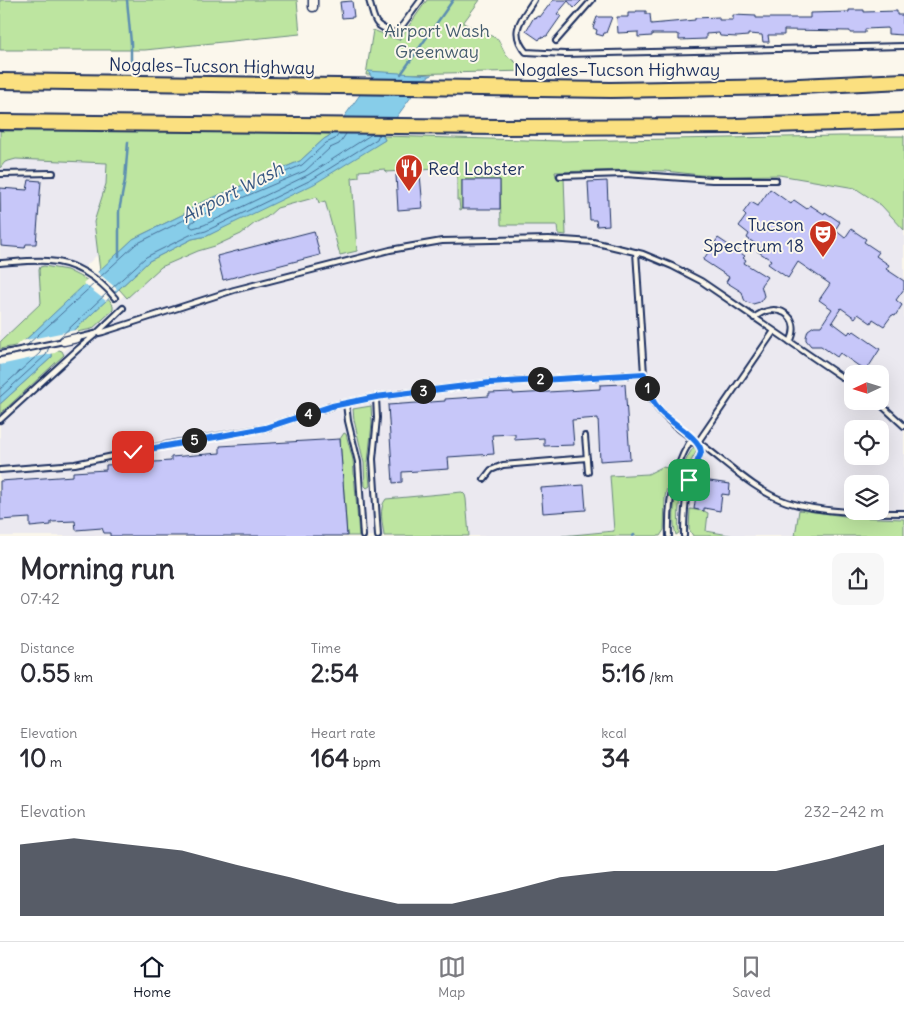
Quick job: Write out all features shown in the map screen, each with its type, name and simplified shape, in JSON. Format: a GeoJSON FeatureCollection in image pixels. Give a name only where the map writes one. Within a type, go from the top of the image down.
{"type":"FeatureCollection","features":[{"type":"Feature","properties":{"kind":"highway"},"geometry":{"type":"LineString","coordinates":[[0,76],[72,82]]}},
{"type":"Feature","properties":{"kind":"highway","name":"Nogales–Tucson Highway"},"geometry":{"type":"LineString","coordinates":[[0,81],[621,90],[904,81]]}},
{"type":"Feature","properties":{"kind":"highway"},"geometry":{"type":"LineString","coordinates":[[0,122],[243,123],[390,127],[735,126],[904,121]]}},
{"type":"Feature","properties":{"kind":"highway"},"geometry":{"type":"LineString","coordinates":[[0,125],[108,123]]}},
{"type":"Feature","properties":{"kind":"street"},"geometry":{"type":"LineString","coordinates":[[64,341],[77,338]]}},
{"type":"Feature","properties":{"kind":"lane"},"geometry":{"type":"LineString","coordinates":[[369,0],[376,24],[396,34],[420,0]]}},
{"type":"Feature","properties":{"kind":"lane"},"geometry":{"type":"LineString","coordinates":[[534,0],[520,22],[516,34],[526,52],[575,54],[904,46]]}},
{"type":"Feature","properties":{"kind":"lane"},"geometry":{"type":"LineString","coordinates":[[556,41],[592,0]]}},
{"type":"Feature","properties":{"kind":"lane"},"geometry":{"type":"LineString","coordinates":[[0,174],[53,173]]}},
{"type":"Feature","properties":{"kind":"lane"},"geometry":{"type":"LineString","coordinates":[[560,176],[625,174],[705,180],[776,180]]}},
{"type":"Feature","properties":{"kind":"lane"},"geometry":{"type":"LineString","coordinates":[[77,338],[96,334],[234,290],[427,242],[554,239],[592,242],[636,252],[661,261],[696,278],[844,379]]}},
{"type":"Feature","properties":{"kind":"lane"},"geometry":{"type":"LineString","coordinates":[[636,252],[644,374],[648,392],[658,408],[672,423],[756,485],[786,501],[814,507],[851,511],[904,513]]}},
{"type":"Feature","properties":{"kind":"lane"},"geometry":{"type":"LineString","coordinates":[[0,263],[48,261],[64,264],[84,272],[101,284],[115,298]]}},
{"type":"Feature","properties":{"kind":"lane"},"geometry":{"type":"LineString","coordinates":[[0,420],[123,308]]}},
{"type":"Feature","properties":{"kind":"lane"},"geometry":{"type":"LineString","coordinates":[[754,318],[762,312],[774,310],[786,313],[793,322],[794,327],[794,334],[790,342]]}},
{"type":"Feature","properties":{"kind":"lane"},"geometry":{"type":"LineString","coordinates":[[669,536],[669,506],[674,476],[689,443],[698,442],[774,331]]}},
{"type":"Feature","properties":{"kind":"lane"},"geometry":{"type":"LineString","coordinates":[[0,354],[64,341]]}},
{"type":"Feature","properties":{"kind":"lane"},"geometry":{"type":"LineString","coordinates":[[0,470],[76,464],[175,443],[265,428],[346,403],[376,397],[496,383],[644,374]]}},
{"type":"Feature","properties":{"kind":"lane"},"geometry":{"type":"LineString","coordinates":[[376,397],[373,459],[378,536]]}},
{"type":"Feature","properties":{"kind":"lane"},"geometry":{"type":"LineString","coordinates":[[346,403],[348,421],[358,462],[363,536]]}},
{"type":"Feature","properties":{"kind":"lane"},"geometry":{"type":"LineString","coordinates":[[886,410],[904,426]]}},
{"type":"Feature","properties":{"kind":"lane"},"geometry":{"type":"LineString","coordinates":[[585,436],[588,472]]}},
{"type":"Feature","properties":{"kind":"lane"},"geometry":{"type":"LineString","coordinates":[[684,536],[683,512],[685,496],[692,472],[701,453],[698,442]]}},
{"type":"Feature","properties":{"kind":"lane"},"geometry":{"type":"LineString","coordinates":[[484,479],[491,470],[503,465],[587,458]]}},
{"type":"Feature","properties":{"kind":"shaded area"},"geometry":{"type":"Polygon","coordinates":[[[0,157],[271,159],[107,245],[0,352],[0,157]]]}},
{"type":"Feature","properties":{"kind":"shaded area"},"geometry":{"type":"Polygon","coordinates":[[[680,159],[904,184],[904,536],[735,536],[693,528],[621,530],[562,536],[0,536],[0,410],[133,287],[165,262],[357,162],[680,159]]]}},
{"type":"Feature","properties":{"kind":"green space"},"geometry":{"type":"Polygon","coordinates":[[[0,0],[297,0],[300,34],[145,50],[0,50],[0,0]]]}},
{"type":"Feature","properties":{"kind":"green space","name":"Airport Wash Greenway"},"geometry":{"type":"Polygon","coordinates":[[[427,0],[480,0],[463,23],[498,39],[506,55],[527,71],[366,75],[373,30],[399,40],[427,0]]]}},
{"type":"Feature","properties":{"kind":"green space"},"geometry":{"type":"Polygon","coordinates":[[[153,130],[332,134],[300,161],[196,205],[184,214],[133,239],[100,271],[94,222],[106,184],[107,163],[16,159],[5,162],[0,168],[0,131],[153,130]]]}},
{"type":"Feature","properties":{"kind":"green space"},"geometry":{"type":"Polygon","coordinates":[[[383,136],[560,141],[904,136],[904,230],[881,205],[855,188],[779,175],[725,176],[625,170],[555,172],[556,177],[564,177],[566,235],[558,234],[557,225],[501,225],[500,180],[462,180],[462,209],[460,210],[459,200],[457,200],[457,170],[437,169],[386,172],[385,169],[359,171],[359,177],[352,178],[357,251],[340,255],[325,201],[319,203],[317,197],[277,208],[241,234],[161,267],[127,298],[119,289],[149,261],[192,239],[207,236],[385,140],[383,136]]]}},
{"type":"Feature","properties":{"kind":"green space"},"geometry":{"type":"Polygon","coordinates":[[[40,267],[67,270],[89,281],[20,345],[0,349],[0,342],[41,303],[39,270],[40,267]]]}},
{"type":"Feature","properties":{"kind":"green space"},"geometry":{"type":"Polygon","coordinates":[[[108,298],[113,305],[113,310],[92,329],[72,333],[108,298]]]}},
{"type":"Feature","properties":{"kind":"green space"},"geometry":{"type":"Polygon","coordinates":[[[59,350],[64,355],[0,414],[0,404],[52,357],[52,351],[59,350]]]}},
{"type":"Feature","properties":{"kind":"green space"},"geometry":{"type":"Polygon","coordinates":[[[371,406],[372,423],[368,462],[370,486],[367,488],[365,486],[364,463],[353,409],[371,406]]]}},
{"type":"Feature","properties":{"kind":"green space"},"geometry":{"type":"Polygon","coordinates":[[[344,433],[346,434],[353,460],[359,536],[347,536],[340,439],[344,433]]]}},
{"type":"Feature","properties":{"kind":"green space"},"geometry":{"type":"Polygon","coordinates":[[[694,447],[696,447],[697,451],[687,470],[681,490],[679,533],[676,535],[674,514],[677,489],[684,465],[694,447]]]}},
{"type":"Feature","properties":{"kind":"green space"},"geometry":{"type":"Polygon","coordinates":[[[662,467],[668,468],[670,473],[665,497],[664,530],[660,536],[562,536],[614,531],[610,476],[648,474],[662,467]]]}},
{"type":"Feature","properties":{"kind":"green space"},"geometry":{"type":"Polygon","coordinates":[[[462,492],[466,499],[469,536],[384,536],[382,507],[386,499],[462,492]]]}},
{"type":"Feature","properties":{"kind":"green space"},"geometry":{"type":"Polygon","coordinates":[[[690,509],[708,513],[706,531],[735,536],[693,536],[689,529],[690,509]]]}},
{"type":"Feature","properties":{"kind":"green space"},"geometry":{"type":"Polygon","coordinates":[[[799,510],[844,516],[844,520],[904,519],[904,536],[795,536],[799,510]]]}},
{"type":"Feature","properties":{"kind":"water"},"geometry":{"type":"Polygon","coordinates":[[[368,71],[432,75],[424,79],[383,136],[385,140],[314,184],[207,236],[192,239],[149,261],[52,351],[52,357],[0,404],[0,364],[133,239],[184,214],[196,205],[300,161],[331,135],[372,78],[368,71]]]}},
{"type":"Feature","properties":{"kind":"pier"},"geometry":{"type":"Polygon","coordinates":[[[96,271],[117,289],[106,301],[83,283],[96,271]]]}},
{"type":"Feature","properties":{"kind":"pier"},"geometry":{"type":"Polygon","coordinates":[[[80,329],[55,353],[0,365],[0,360],[21,341],[80,329]]]}},
{"type":"Feature","properties":{"kind":"building"},"geometry":{"type":"Polygon","coordinates":[[[553,0],[582,0],[574,8],[568,1],[557,14],[561,16],[547,36],[541,37],[539,40],[526,31],[534,17],[540,17],[553,0]]]}},
{"type":"Feature","properties":{"kind":"building"},"geometry":{"type":"Polygon","coordinates":[[[352,1],[354,17],[342,18],[340,2],[352,1]]]}},
{"type":"Feature","properties":{"kind":"building"},"geometry":{"type":"Polygon","coordinates":[[[849,10],[864,10],[864,12],[897,11],[897,15],[903,15],[903,35],[888,34],[888,28],[865,29],[865,33],[784,30],[784,35],[768,35],[769,42],[763,42],[762,35],[748,34],[748,36],[737,37],[720,36],[719,33],[706,34],[706,39],[679,40],[679,35],[677,34],[652,34],[652,36],[638,37],[638,32],[618,33],[617,17],[628,17],[628,13],[636,13],[636,11],[646,11],[646,14],[650,14],[651,24],[695,20],[695,18],[719,17],[719,20],[733,20],[733,15],[756,16],[756,18],[810,18],[810,13],[849,12],[849,10]]]}},
{"type":"Feature","properties":{"kind":"building"},"geometry":{"type":"Polygon","coordinates":[[[597,17],[612,17],[603,36],[596,34],[597,30],[593,28],[597,17]]]}},
{"type":"Feature","properties":{"kind":"building","name":"Red Lobster"},"geometry":{"type":"Polygon","coordinates":[[[420,174],[423,208],[398,210],[396,175],[420,174]]]}},
{"type":"Feature","properties":{"kind":"building"},"geometry":{"type":"Polygon","coordinates":[[[29,180],[41,181],[36,244],[26,244],[25,248],[1,246],[0,188],[27,190],[29,180]]]}},
{"type":"Feature","properties":{"kind":"building"},"geometry":{"type":"Polygon","coordinates":[[[462,180],[500,180],[500,209],[462,209],[462,180]]]}},
{"type":"Feature","properties":{"kind":"building"},"geometry":{"type":"Polygon","coordinates":[[[607,181],[609,225],[597,226],[596,220],[590,220],[588,182],[607,181]]]}},
{"type":"Feature","properties":{"kind":"building","name":"Tucson Spectrum 18"},"geometry":{"type":"Polygon","coordinates":[[[770,189],[791,204],[794,200],[807,209],[810,205],[824,214],[825,212],[840,222],[835,230],[845,238],[851,229],[866,239],[864,242],[879,252],[876,256],[889,265],[886,269],[904,281],[904,289],[896,300],[902,305],[895,316],[892,315],[884,326],[873,319],[871,323],[858,314],[855,318],[841,308],[832,322],[848,334],[850,331],[852,333],[854,331],[880,349],[870,365],[857,365],[840,353],[837,357],[821,346],[811,346],[806,340],[808,330],[814,326],[821,326],[832,309],[819,300],[830,284],[798,262],[788,278],[768,264],[771,260],[757,251],[760,247],[747,238],[749,234],[739,226],[746,216],[743,213],[751,202],[758,206],[770,189]]]}},
{"type":"Feature","properties":{"kind":"building"},"geometry":{"type":"Polygon","coordinates":[[[314,231],[320,255],[223,280],[217,256],[314,231]]]}},
{"type":"Feature","properties":{"kind":"building"},"geometry":{"type":"Polygon","coordinates":[[[718,238],[745,256],[743,258],[746,260],[744,263],[767,277],[761,285],[764,296],[760,302],[753,304],[746,302],[742,292],[726,282],[729,277],[703,260],[718,238]]]}},
{"type":"Feature","properties":{"kind":"building"},"geometry":{"type":"Polygon","coordinates":[[[625,384],[630,459],[600,461],[598,418],[572,420],[574,445],[544,446],[544,438],[515,440],[515,434],[492,435],[494,454],[448,457],[449,469],[402,472],[402,482],[393,483],[388,405],[489,396],[489,393],[513,392],[513,394],[600,389],[600,385],[625,384]]]}},
{"type":"Feature","properties":{"kind":"building"},"geometry":{"type":"Polygon","coordinates":[[[340,439],[347,536],[110,536],[110,533],[104,533],[102,528],[76,530],[75,521],[51,522],[51,525],[30,527],[30,518],[0,520],[0,481],[73,476],[73,472],[106,470],[106,465],[171,461],[171,457],[220,453],[220,446],[340,439]]]}},
{"type":"Feature","properties":{"kind":"building"},"geometry":{"type":"Polygon","coordinates":[[[703,480],[730,484],[729,495],[722,494],[720,511],[704,508],[704,511],[694,509],[696,495],[700,496],[703,480]]]}},
{"type":"Feature","properties":{"kind":"building"},"geometry":{"type":"Polygon","coordinates":[[[584,485],[586,510],[543,513],[541,488],[584,485]]]}},
{"type":"Feature","properties":{"kind":"waterway"},"geometry":{"type":"LineString","coordinates":[[127,0],[131,66]]}},
{"type":"Feature","properties":{"kind":"waterway","name":"Airport Wash"},"geometry":{"type":"LineString","coordinates":[[401,74],[453,0]]}},
{"type":"Feature","properties":{"kind":"waterway"},"geometry":{"type":"LineString","coordinates":[[119,256],[119,211],[125,180],[128,142]]}},
{"type":"Feature","properties":{"kind":"place","name":"Red Lobster"},"geometry":{"type":"Point","coordinates":[409,192]}},
{"type":"Feature","properties":{"kind":"place","name":"Tucson Spectrum 18"},"geometry":{"type":"Point","coordinates":[823,258]}},
{"type":"Feature","properties":{"kind":"route"},"geometry":{"type":"LineString","coordinates":[[133,452],[265,428],[332,406],[400,393],[490,383],[644,374],[648,392],[662,414],[698,442],[701,453],[689,480]]}}]}
